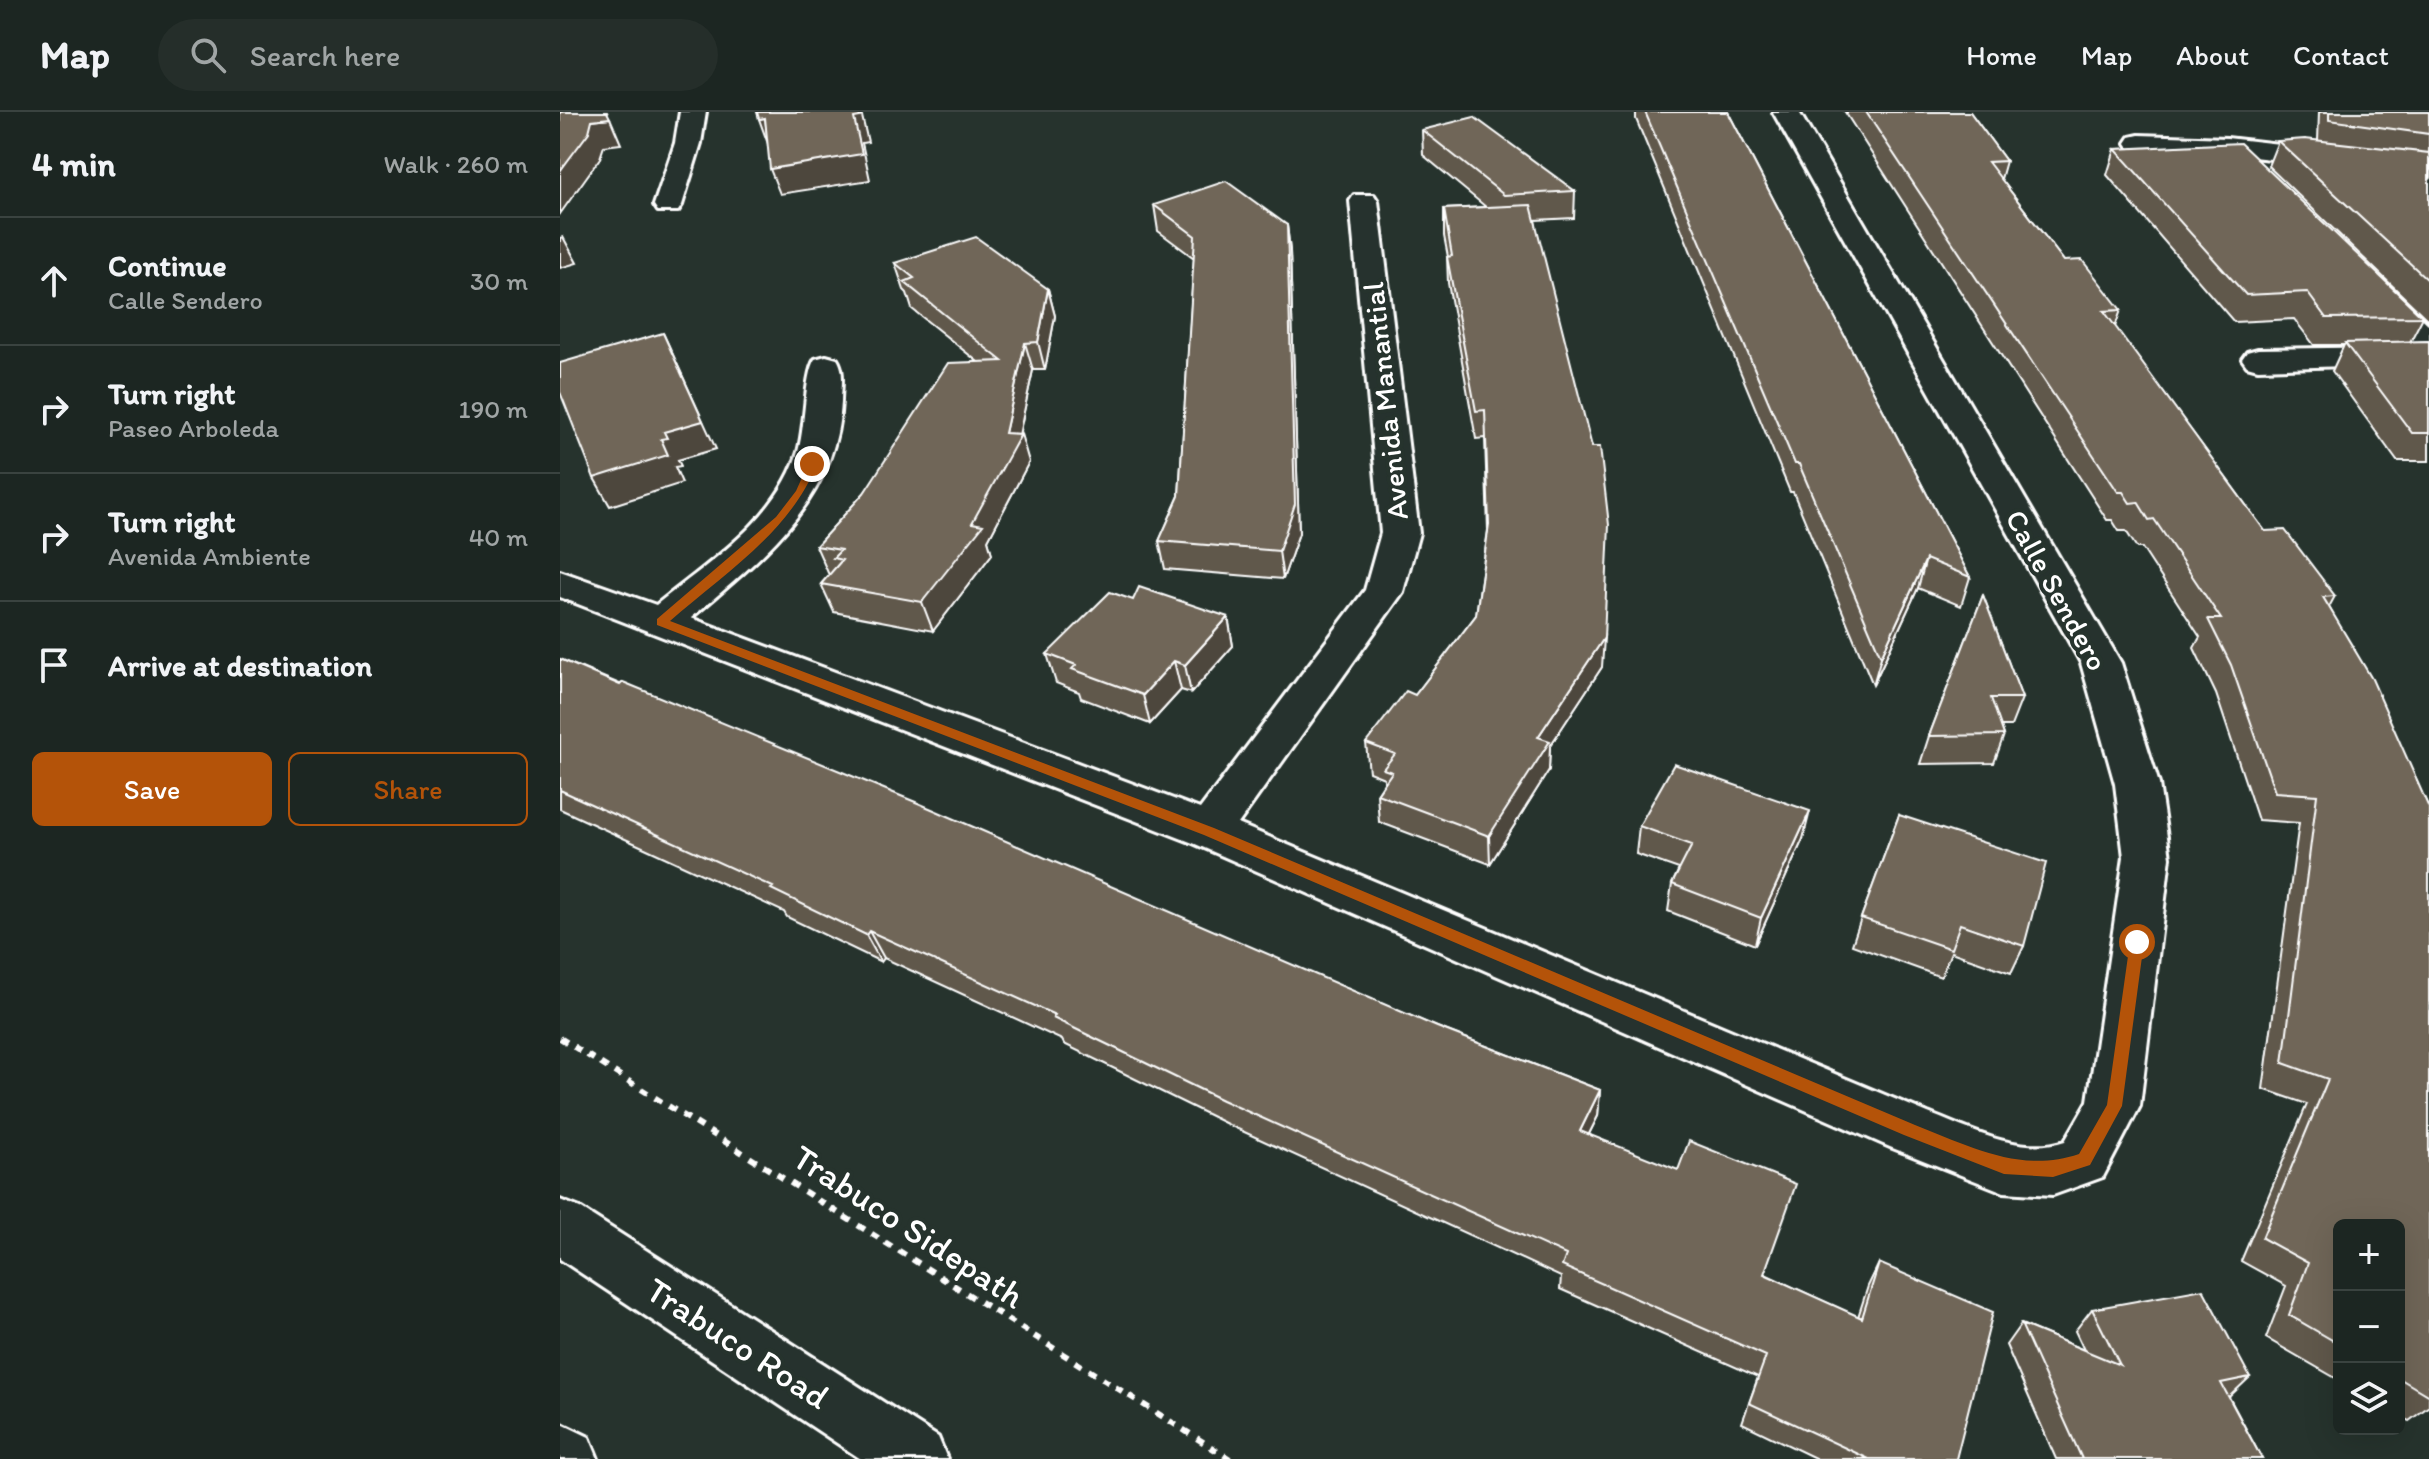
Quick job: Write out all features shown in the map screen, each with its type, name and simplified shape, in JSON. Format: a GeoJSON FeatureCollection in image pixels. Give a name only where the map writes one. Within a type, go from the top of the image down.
{"type":"FeatureCollection","features":[{"type":"Feature","properties":{"kind":"street"},"geometry":{"type":"LineString","coordinates":[[668,205],[688,143],[693,112]]}},
{"type":"Feature","properties":{"kind":"street","name":"Calle Sendero"},"geometry":{"type":"LineString","coordinates":[[1209,831],[1909,1130],[2004,1167],[2053,1170],[2084,1159],[2114,1106],[2147,857],[2137,784],[2101,663],[1786,112]]}},
{"type":"Feature","properties":{"kind":"street"},"geometry":{"type":"LineString","coordinates":[[2139,143],[2227,146],[2429,169]]}},
{"type":"Feature","properties":{"kind":"street"},"geometry":{"type":"LineString","coordinates":[[2227,146],[2261,178]]}},
{"type":"Feature","properties":{"kind":"street","name":"Avenida Manantial"},"geometry":{"type":"LineString","coordinates":[[1209,831],[1384,592],[1400,533],[1364,201]]}},
{"type":"Feature","properties":{"kind":"street"},"geometry":{"type":"LineString","coordinates":[[2351,266],[2429,342]]}},
{"type":"Feature","properties":{"kind":"street"},"geometry":{"type":"LineString","coordinates":[[2258,359],[2429,356]]}},
{"type":"Feature","properties":{"kind":"street"},"geometry":{"type":"LineString","coordinates":[[661,622],[780,520],[801,491],[826,413],[826,366]]}},
{"type":"Feature","properties":{"kind":"street"},"geometry":{"type":"LineString","coordinates":[[560,583],[1209,831]]}},
{"type":"Feature","properties":{"kind":"street","name":"Trabuco Road"},"geometry":{"type":"LineString","coordinates":[[560,1227],[916,1459]]}},
{"type":"Feature","properties":{"kind":"street"},"geometry":{"type":"LineString","coordinates":[[560,1454],[567,1459]]}},
{"type":"Feature","properties":{"kind":"path","name":"Trabuco Sidepath"},"geometry":{"type":"LineString","coordinates":[[560,1038],[702,1123],[949,1284],[1230,1459]]}},
{"type":"Feature","properties":{"kind":"building"},"geometry":{"type":"Polygon","coordinates":[[[560,112],[607,112],[610,118],[592,120],[589,132],[560,171],[560,112]]]}},
{"type":"Feature","properties":{"kind":"building"},"geometry":{"type":"Polygon","coordinates":[[[757,112],[859,112],[860,117],[854,118],[862,154],[770,169],[765,118],[759,119],[757,112]]]}},
{"type":"Feature","properties":{"kind":"building"},"geometry":{"type":"Polygon","coordinates":[[[1645,112],[1728,112],[1970,577],[1926,559],[1881,657],[1799,464],[1795,464],[1645,112]]]}},
{"type":"Feature","properties":{"kind":"building"},"geometry":{"type":"Polygon","coordinates":[[[1866,112],[1970,112],[2006,161],[1988,162],[2064,261],[2082,260],[2121,310],[2104,311],[2265,531],[2285,530],[2335,596],[2323,597],[2372,679],[2429,808],[2429,1396],[2405,1382],[2405,1219],[2333,1219],[2333,1341],[2289,1315],[2308,1263],[2262,1238],[2328,1079],[2283,1063],[2317,795],[2275,792],[2231,665],[2208,619],[2221,619],[2154,519],[2149,520],[2138,502],[2130,503],[2123,492],[2118,492],[1866,112]]]}},
{"type":"Feature","properties":{"kind":"building"},"geometry":{"type":"Polygon","coordinates":[[[2329,112],[2429,112],[2429,134],[2329,120],[2329,112]]]}},
{"type":"Feature","properties":{"kind":"building"},"geometry":{"type":"Polygon","coordinates":[[[1474,117],[1575,191],[1504,195],[1422,130],[1474,117]]]}},
{"type":"Feature","properties":{"kind":"building"},"geometry":{"type":"Polygon","coordinates":[[[2305,139],[2429,153],[2429,281],[2278,141],[2305,139]]]}},
{"type":"Feature","properties":{"kind":"building"},"geometry":{"type":"Polygon","coordinates":[[[2240,143],[2423,317],[2326,318],[2307,292],[2246,295],[2115,149],[2240,143]]]}},
{"type":"Feature","properties":{"kind":"building"},"geometry":{"type":"Polygon","coordinates":[[[1226,181],[1287,225],[1295,504],[1279,551],[1159,541],[1179,496],[1195,236],[1154,205],[1226,181]]]}},
{"type":"Feature","properties":{"kind":"building"},"geometry":{"type":"Polygon","coordinates":[[[1531,205],[1592,447],[1600,447],[1609,525],[1604,638],[1538,737],[1550,741],[1489,836],[1377,794],[1392,772],[1383,769],[1395,754],[1366,743],[1406,691],[1415,695],[1476,615],[1489,525],[1485,410],[1476,411],[1447,257],[1452,256],[1444,209],[1531,205]]]}},
{"type":"Feature","properties":{"kind":"building"},"geometry":{"type":"Polygon","coordinates":[[[976,237],[1048,289],[1038,342],[1025,343],[1005,433],[1021,434],[972,523],[983,525],[922,602],[821,584],[842,560],[833,558],[841,550],[816,546],[864,493],[948,363],[1002,361],[904,282],[914,278],[895,263],[976,237]]]}},
{"type":"Feature","properties":{"kind":"building"},"geometry":{"type":"Polygon","coordinates":[[[663,333],[703,421],[664,432],[667,438],[661,439],[668,455],[594,478],[560,392],[560,363],[663,333]]]}},
{"type":"Feature","properties":{"kind":"building"},"geometry":{"type":"Polygon","coordinates":[[[2429,341],[2429,433],[2412,433],[2345,343],[2429,341]]]}},
{"type":"Feature","properties":{"kind":"building"},"geometry":{"type":"Polygon","coordinates":[[[1139,587],[1228,617],[1185,665],[1174,661],[1143,695],[1072,669],[1076,665],[1047,654],[1110,592],[1133,600],[1139,587]]]}},
{"type":"Feature","properties":{"kind":"building"},"geometry":{"type":"Polygon","coordinates":[[[1983,595],[2022,698],[1991,698],[2004,735],[1929,736],[1983,595]]]}},
{"type":"Feature","properties":{"kind":"building"},"geometry":{"type":"Polygon","coordinates":[[[560,659],[918,803],[1437,1027],[1600,1090],[1580,1131],[1678,1170],[1689,1141],[1796,1184],[1764,1274],[1862,1318],[1879,1263],[1993,1312],[1956,1459],[1869,1459],[1749,1403],[1766,1356],[1562,1266],[1566,1255],[1222,1100],[1053,1018],[1055,1015],[869,931],[866,935],[771,889],[773,887],[560,790],[560,659]]]}},
{"type":"Feature","properties":{"kind":"building"},"geometry":{"type":"Polygon","coordinates":[[[1674,764],[1810,811],[1761,918],[1672,884],[1692,845],[1639,826],[1674,764]]]}},
{"type":"Feature","properties":{"kind":"building"},"geometry":{"type":"Polygon","coordinates":[[[1899,815],[2046,863],[2024,946],[1960,924],[1951,949],[1861,918],[1899,815]]]}},
{"type":"Feature","properties":{"kind":"building"},"geometry":{"type":"Polygon","coordinates":[[[2203,1289],[2250,1377],[2221,1383],[2262,1459],[2082,1459],[2021,1324],[2120,1365],[2092,1309],[2203,1289]]]}},
{"type":"Feature","properties":{"kind":"route"},"geometry":{"type":"LineString","coordinates":[[812,464],[801,491],[780,520],[661,622],[1209,831],[1909,1130],[2004,1167],[2053,1170],[2084,1159],[2114,1106],[2137,942]]}}]}
